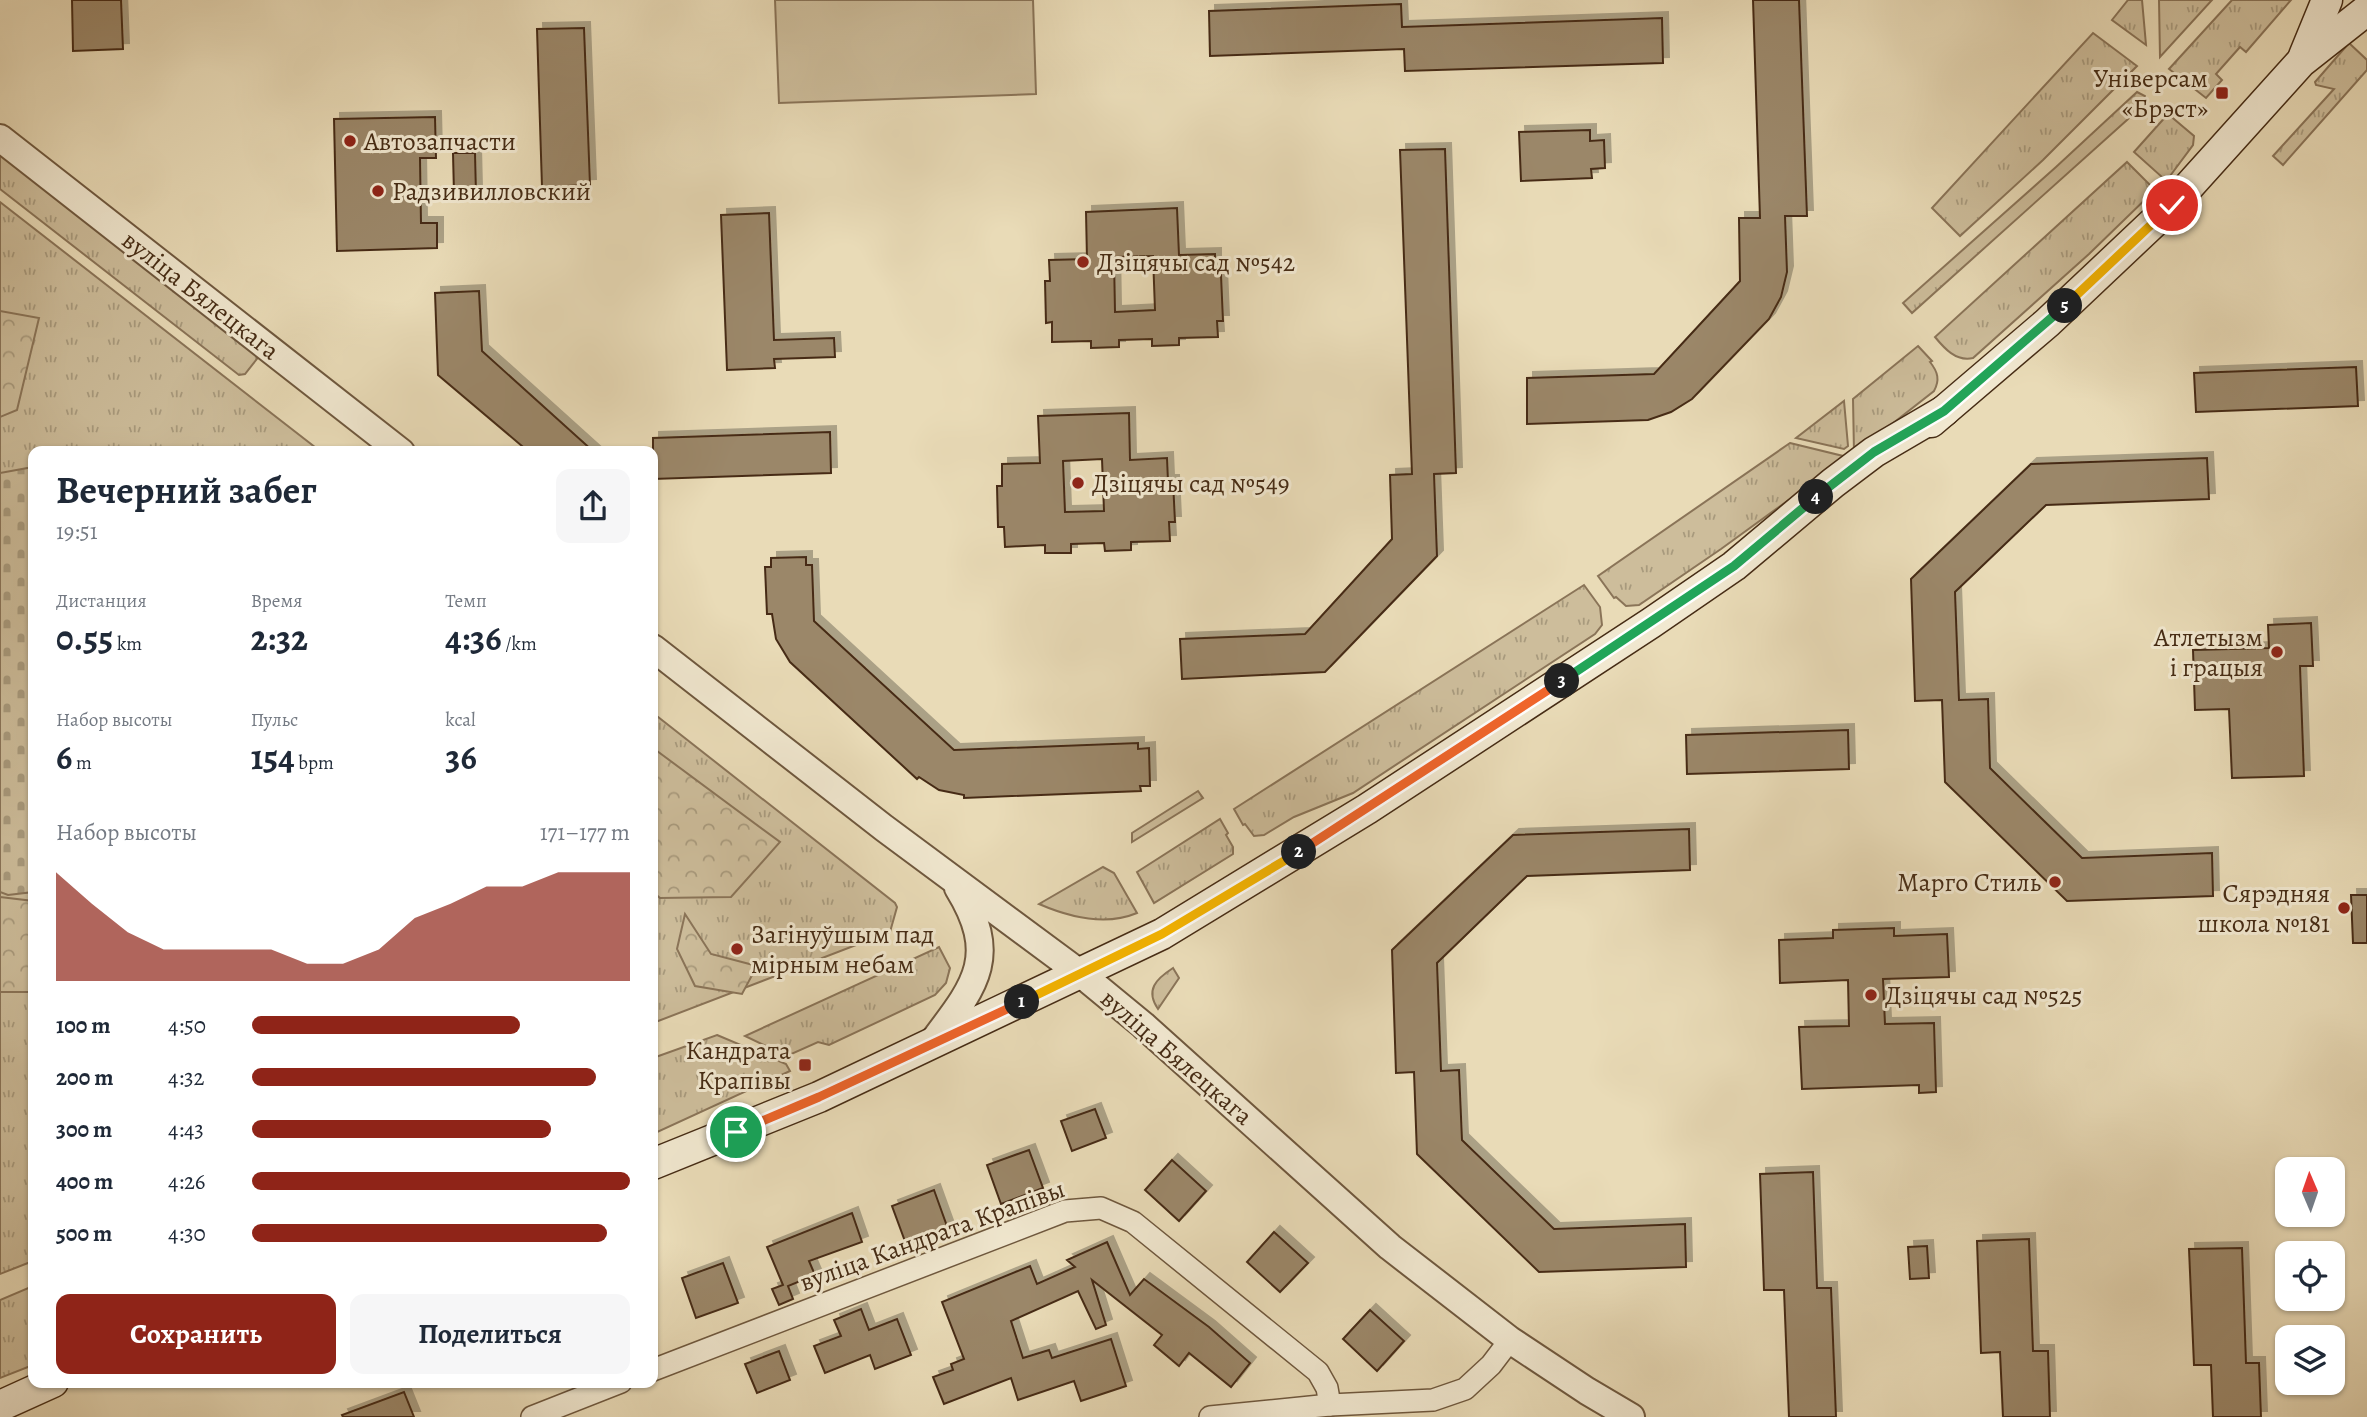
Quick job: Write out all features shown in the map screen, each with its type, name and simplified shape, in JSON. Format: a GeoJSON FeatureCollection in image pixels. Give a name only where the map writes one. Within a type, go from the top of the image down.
{"type":"FeatureCollection","features":[{"type":"Feature","properties":{"kind":"main road"},"geometry":{"type":"LineString","coordinates":[[2301,62],[2327,0]]}},
{"type":"Feature","properties":{"kind":"main road"},"geometry":{"type":"LineString","coordinates":[[658,1162],[819,1097],[1162,934],[1282,863],[1585,667],[1734,566],[1844,498],[1891,463],[1944,411],[2047,323],[2172,205],[2301,62],[2367,10]]}},
{"type":"Feature","properties":{"kind":"main road"},"geometry":{"type":"LineString","coordinates":[[0,1406],[40,1388]]}},
{"type":"Feature","properties":{"kind":"street","name":"вуліца Бялецкага"},"geometry":{"type":"LineString","coordinates":[[0,138],[393,446]]}},
{"type":"Feature","properties":{"kind":"street","name":"вуліца Бялецкага"},"geometry":{"type":"LineString","coordinates":[[658,652],[954,881],[1081,974],[1143,1025],[1390,1247],[1510,1340],[1631,1417]]}},
{"type":"Feature","properties":{"kind":"street"},"geometry":{"type":"LineString","coordinates":[[931,1044],[967,993],[979,966],[980,942],[974,916],[954,881]]}},
{"type":"Feature","properties":{"kind":"street","name":"вуліца Кандрата Крапівы"},"geometry":{"type":"LineString","coordinates":[[658,1368],[1065,1211],[1101,1208],[1133,1222],[1318,1372],[1327,1388],[1330,1405]]}},
{"type":"Feature","properties":{"kind":"street"},"geometry":{"type":"LineString","coordinates":[[1210,1417],[1330,1405],[1433,1400],[1465,1389],[1491,1365],[1510,1340]]}},
{"type":"Feature","properties":{"kind":"street"},"geometry":{"type":"LineString","coordinates":[[532,1417],[606,1388]]}},
{"type":"Feature","properties":{"kind":"green space"},"geometry":{"type":"Polygon","coordinates":[[[775,0],[1033,0],[1036,94],[779,103],[775,0]]]}},
{"type":"Feature","properties":{"kind":"green space"},"geometry":{"type":"Polygon","coordinates":[[[2128,0],[2142,0],[2146,45],[2112,20],[2128,0]]]}},
{"type":"Feature","properties":{"kind":"green space"},"geometry":{"type":"Polygon","coordinates":[[[2159,0],[2212,0],[2160,57],[2159,0]]]}},
{"type":"Feature","properties":{"kind":"green space"},"geometry":{"type":"Polygon","coordinates":[[[2232,0],[2291,0],[2246,52],[2240,47],[2216,74],[2222,80],[2206,98],[2169,69],[2232,0]]]}},
{"type":"Feature","properties":{"kind":"green space"},"geometry":{"type":"Polygon","coordinates":[[[2093,33],[2137,66],[2043,160],[1960,236],[1932,208],[2093,33]]]}},
{"type":"Feature","properties":{"kind":"green space"},"geometry":{"type":"Polygon","coordinates":[[[2349,43],[2367,60],[2367,70],[2283,165],[2273,156],[2334,89],[2316,85],[2315,82],[2349,43]]]}},
{"type":"Feature","properties":{"kind":"green space"},"geometry":{"type":"Polygon","coordinates":[[[2137,92],[2145,96],[2145,102],[2127,120],[1912,313],[1903,303],[2137,92]]]}},
{"type":"Feature","properties":{"kind":"green space"},"geometry":{"type":"Polygon","coordinates":[[[2168,114],[2194,136],[2193,145],[2170,176],[2163,178],[2134,152],[2168,114]]]}},
{"type":"Feature","properties":{"kind":"green space"},"geometry":{"type":"Polygon","coordinates":[[[0,154],[260,355],[245,374],[239,375],[0,189],[0,154]]]}},
{"type":"Feature","properties":{"kind":"green space"},"geometry":{"type":"Polygon","coordinates":[[[2127,162],[2155,190],[2089,254],[1973,358],[1956,356],[1942,345],[1935,337],[2127,162]]]}},
{"type":"Feature","properties":{"kind":"green space"},"geometry":{"type":"Polygon","coordinates":[[[0,202],[314,446],[28,446],[28,1263],[0,1274],[0,202]]]}},
{"type":"Feature","properties":{"kind":"green space"},"geometry":{"type":"Polygon","coordinates":[[[0,311],[39,318],[17,410],[0,417],[0,311]]]}},
{"type":"Feature","properties":{"kind":"green space"},"geometry":{"type":"Polygon","coordinates":[[[1918,346],[1932,361],[1930,362],[1937,380],[1934,391],[1892,424],[1892,428],[1854,452],[1853,399],[1918,346]]]}},
{"type":"Feature","properties":{"kind":"green space"},"geometry":{"type":"Polygon","coordinates":[[[1844,401],[1848,446],[1844,449],[1796,438],[1844,401]]]}},
{"type":"Feature","properties":{"kind":"green space"},"geometry":{"type":"Polygon","coordinates":[[[1790,443],[1843,456],[1845,459],[1639,605],[1626,606],[1614,598],[1598,576],[1790,443]]]}},
{"type":"Feature","properties":{"kind":"green space"},"geometry":{"type":"Polygon","coordinates":[[[28,468],[28,893],[8,895],[0,892],[0,473],[28,468]]]}},
{"type":"Feature","properties":{"kind":"green space"},"geometry":{"type":"Polygon","coordinates":[[[1584,585],[1600,607],[1602,625],[1595,634],[1353,793],[1294,817],[1264,835],[1254,836],[1245,824],[1243,825],[1234,809],[1584,585]]]}},
{"type":"Feature","properties":{"kind":"green space"},"geometry":{"type":"Polygon","coordinates":[[[658,717],[895,903],[897,907],[890,932],[658,1021],[658,717]]]}},
{"type":"Feature","properties":{"kind":"green space"},"geometry":{"type":"Polygon","coordinates":[[[658,752],[780,842],[731,897],[660,898],[658,752]]]}},
{"type":"Feature","properties":{"kind":"green space"},"geometry":{"type":"Polygon","coordinates":[[[1198,791],[1203,798],[1132,842],[1132,833],[1198,791]]]}},
{"type":"Feature","properties":{"kind":"green space"},"geometry":{"type":"Polygon","coordinates":[[[1220,819],[1228,833],[1226,835],[1233,847],[1233,854],[1154,903],[1137,872],[1220,819]]]}},
{"type":"Feature","properties":{"kind":"green space"},"geometry":{"type":"Polygon","coordinates":[[[1103,867],[1114,873],[1137,913],[1113,919],[1088,918],[1039,904],[1103,867]]]}},
{"type":"Feature","properties":{"kind":"green space"},"geometry":{"type":"Polygon","coordinates":[[[0,897],[28,900],[28,992],[0,992],[0,897]]]}},
{"type":"Feature","properties":{"kind":"green space"},"geometry":{"type":"Polygon","coordinates":[[[685,914],[711,954],[757,966],[742,994],[695,986],[677,949],[685,914]]]}},
{"type":"Feature","properties":{"kind":"green space"},"geometry":{"type":"Polygon","coordinates":[[[939,947],[950,968],[946,983],[935,995],[829,1045],[818,1042],[787,1056],[745,1036],[939,947]]]}},
{"type":"Feature","properties":{"kind":"green space"},"geometry":{"type":"Polygon","coordinates":[[[1173,968],[1179,978],[1158,1009],[1152,996],[1154,986],[1173,968]]]}},
{"type":"Feature","properties":{"kind":"green space"},"geometry":{"type":"Polygon","coordinates":[[[717,1035],[786,1064],[790,1071],[658,1132],[658,1056],[717,1035]]]}},
{"type":"Feature","properties":{"kind":"green space"},"geometry":{"type":"Polygon","coordinates":[[[28,1288],[28,1367],[0,1378],[0,1300],[28,1288]]]}},
{"type":"Feature","properties":{"kind":"building"},"geometry":{"type":"Polygon","coordinates":[[[72,0],[121,0],[123,49],[73,51],[72,0]]]}},
{"type":"Feature","properties":{"kind":"building"},"geometry":{"type":"Polygon","coordinates":[[[1753,0],[1799,0],[1807,216],[1785,216],[1787,272],[1781,297],[1769,319],[1692,399],[1671,412],[1648,420],[1527,424],[1527,378],[1654,374],[1740,281],[1739,218],[1760,218],[1753,0]]]}},
{"type":"Feature","properties":{"kind":"building"},"geometry":{"type":"Polygon","coordinates":[[[1401,4],[1402,27],[1662,18],[1663,63],[1405,71],[1404,49],[1210,56],[1209,11],[1401,4]]]}},
{"type":"Feature","properties":{"kind":"building"},"geometry":{"type":"Polygon","coordinates":[[[584,28],[590,185],[542,187],[537,29],[584,28]]]}},
{"type":"Feature","properties":{"kind":"building","name":"Радзивилловский"},"geometry":{"type":"Polygon","coordinates":[[[435,117],[436,158],[420,158],[421,223],[437,223],[437,248],[337,251],[334,119],[435,117]]]}},
{"type":"Feature","properties":{"kind":"building"},"geometry":{"type":"Polygon","coordinates":[[[1590,130],[1590,141],[1604,140],[1605,168],[1591,169],[1592,178],[1521,181],[1519,132],[1590,130]]]}},
{"type":"Feature","properties":{"kind":"building"},"geometry":{"type":"Polygon","coordinates":[[[1445,149],[1456,473],[1434,474],[1437,556],[1325,672],[1182,679],[1180,639],[1305,634],[1392,539],[1390,475],[1412,474],[1400,150],[1445,149]]]}},
{"type":"Feature","properties":{"kind":"building"},"geometry":{"type":"Polygon","coordinates":[[[453,153],[475,153],[476,194],[454,194],[453,153]]]}},
{"type":"Feature","properties":{"kind":"building"},"geometry":{"type":"Polygon","coordinates":[[[1177,208],[1179,255],[1215,254],[1215,275],[1221,275],[1223,321],[1217,321],[1218,337],[1179,338],[1179,345],[1152,346],[1152,339],[1119,340],[1119,347],[1091,348],[1091,341],[1052,342],[1052,322],[1046,323],[1045,281],[1050,281],[1049,260],[1087,259],[1086,212],[1177,208]],[[1153,256],[1114,257],[1115,312],[1155,310],[1153,256]]]}},
{"type":"Feature","properties":{"kind":"building"},"geometry":{"type":"Polygon","coordinates":[[[769,213],[774,340],[834,338],[835,357],[774,359],[775,368],[727,370],[721,215],[769,213]]]}},
{"type":"Feature","properties":{"kind":"building"},"geometry":{"type":"Polygon","coordinates":[[[479,291],[482,351],[587,446],[522,446],[438,375],[435,293],[479,291]]]}},
{"type":"Feature","properties":{"kind":"building"},"geometry":{"type":"Polygon","coordinates":[[[2356,367],[2358,406],[2196,412],[2194,373],[2356,367]]]}},
{"type":"Feature","properties":{"kind":"building"},"geometry":{"type":"Polygon","coordinates":[[[1129,413],[1130,460],[1167,458],[1168,481],[1173,481],[1175,522],[1169,522],[1170,541],[1131,542],[1131,550],[1105,551],[1104,543],[1071,544],[1071,553],[1045,553],[1045,545],[1005,547],[1004,527],[998,527],[997,486],[1002,486],[1002,464],[1040,463],[1038,416],[1129,413]],[[1102,459],[1063,461],[1065,512],[1104,511],[1102,459]]]}},
{"type":"Feature","properties":{"kind":"building"},"geometry":{"type":"Polygon","coordinates":[[[830,432],[831,473],[658,479],[658,446],[653,446],[653,438],[830,432]]]}},
{"type":"Feature","properties":{"kind":"building"},"geometry":{"type":"Polygon","coordinates":[[[2207,458],[2209,499],[2046,505],[1955,592],[1959,700],[1988,699],[1990,768],[2082,858],[2212,853],[2213,896],[2067,901],[1945,782],[1942,700],[1915,701],[1911,579],[2031,464],[2207,458]]]}},
{"type":"Feature","properties":{"kind":"building"},"geometry":{"type":"Polygon","coordinates":[[[806,557],[806,565],[812,565],[814,621],[954,750],[1138,743],[1138,749],[1149,748],[1150,786],[1140,786],[1141,791],[964,798],[964,795],[939,790],[919,777],[917,779],[790,662],[776,639],[772,614],[767,614],[765,567],[771,567],[771,558],[806,557]]]}},
{"type":"Feature","properties":{"kind":"building"},"geometry":{"type":"Polygon","coordinates":[[[2311,623],[2313,666],[2300,666],[2304,776],[2232,778],[2229,709],[2195,710],[2193,650],[2269,648],[2268,625],[2311,623]]]}},
{"type":"Feature","properties":{"kind":"building"},"geometry":{"type":"Polygon","coordinates":[[[1848,730],[1849,769],[1687,774],[1686,735],[1848,730]]]}},
{"type":"Feature","properties":{"kind":"building"},"geometry":{"type":"Polygon","coordinates":[[[1689,829],[1690,870],[1527,876],[1437,963],[1441,1071],[1459,1070],[1462,1140],[1554,1229],[1685,1224],[1686,1267],[1539,1272],[1417,1154],[1414,1072],[1396,1073],[1392,950],[1513,835],[1689,829]]]}},
{"type":"Feature","properties":{"kind":"building"},"geometry":{"type":"Polygon","coordinates":[[[2351,895],[2367,895],[2367,943],[2353,943],[2351,895]]]}},
{"type":"Feature","properties":{"kind":"building"},"geometry":{"type":"Polygon","coordinates":[[[1894,928],[1894,936],[1947,934],[1949,977],[1883,979],[1885,1024],[1934,1023],[1936,1092],[1919,1093],[1919,1085],[1802,1089],[1799,1027],[1849,1026],[1848,980],[1780,983],[1779,940],[1833,938],[1833,930],[1894,928]]]}},
{"type":"Feature","properties":{"kind":"building"},"geometry":{"type":"Polygon","coordinates":[[[1095,1109],[1106,1138],[1072,1151],[1061,1121],[1095,1109]]]}},
{"type":"Feature","properties":{"kind":"building"},"geometry":{"type":"Polygon","coordinates":[[[1029,1150],[1043,1188],[1001,1204],[987,1165],[1029,1150]]]}},
{"type":"Feature","properties":{"kind":"building"},"geometry":{"type":"Polygon","coordinates":[[[1172,1160],[1206,1191],[1179,1221],[1145,1190],[1172,1160]]]}},
{"type":"Feature","properties":{"kind":"building"},"geometry":{"type":"Polygon","coordinates":[[[1813,1172],[1817,1288],[1831,1288],[1836,1417],[1789,1417],[1784,1290],[1764,1290],[1760,1174],[1813,1172]]]}},
{"type":"Feature","properties":{"kind":"building"},"geometry":{"type":"Polygon","coordinates":[[[934,1190],[948,1229],[906,1244],[892,1206],[934,1190]]]}},
{"type":"Feature","properties":{"kind":"building"},"geometry":{"type":"Polygon","coordinates":[[[852,1213],[862,1242],[809,1261],[815,1275],[788,1286],[793,1299],[779,1305],[772,1289],[783,1285],[767,1247],[852,1213]]]}},
{"type":"Feature","properties":{"kind":"building"},"geometry":{"type":"Polygon","coordinates":[[[1274,1232],[1308,1263],[1280,1292],[1247,1262],[1274,1232]]]}},
{"type":"Feature","properties":{"kind":"building"},"geometry":{"type":"Polygon","coordinates":[[[2029,1239],[2033,1351],[2048,1351],[2050,1417],[2003,1417],[2000,1352],[1981,1353],[1977,1241],[2029,1239]]]}},
{"type":"Feature","properties":{"kind":"building"},"geometry":{"type":"Polygon","coordinates":[[[1107,1242],[1130,1295],[1144,1279],[1209,1327],[1250,1363],[1231,1387],[1189,1353],[1179,1366],[1154,1345],[1162,1335],[1092,1280],[1106,1325],[1096,1329],[1078,1291],[1011,1321],[1023,1358],[1049,1350],[1052,1358],[1111,1339],[1126,1386],[1081,1401],[1074,1381],[1018,1400],[1011,1378],[944,1404],[933,1377],[953,1370],[951,1364],[964,1359],[942,1302],[1030,1266],[1037,1284],[1075,1267],[1067,1260],[1107,1242]]]}},
{"type":"Feature","properties":{"kind":"building"},"geometry":{"type":"Polygon","coordinates":[[[1927,1246],[1929,1278],[1910,1279],[1908,1247],[1927,1246]]]}},
{"type":"Feature","properties":{"kind":"building"},"geometry":{"type":"Polygon","coordinates":[[[2242,1248],[2246,1363],[2259,1363],[2261,1417],[2213,1417],[2211,1365],[2194,1365],[2189,1249],[2242,1248]]]}},
{"type":"Feature","properties":{"kind":"building"},"geometry":{"type":"Polygon","coordinates":[[[723,1263],[738,1303],[696,1318],[682,1278],[723,1263]]]}},
{"type":"Feature","properties":{"kind":"building"},"geometry":{"type":"Polygon","coordinates":[[[861,1309],[869,1330],[897,1319],[911,1355],[875,1369],[870,1355],[825,1373],[814,1346],[841,1336],[834,1320],[861,1309]]]}},
{"type":"Feature","properties":{"kind":"building"},"geometry":{"type":"Polygon","coordinates":[[[1370,1310],[1404,1341],[1377,1371],[1343,1339],[1370,1310]]]}},
{"type":"Feature","properties":{"kind":"building"},"geometry":{"type":"Polygon","coordinates":[[[779,1351],[790,1380],[757,1393],[745,1364],[779,1351]]]}},
{"type":"Feature","properties":{"kind":"building"},"geometry":{"type":"Polygon","coordinates":[[[404,1392],[414,1417],[342,1415],[404,1392]]]}},
{"type":"Feature","properties":{"kind":"place","name":"Універсам «Брэст»"},"geometry":{"type":"Point","coordinates":[2222,93]}},
{"type":"Feature","properties":{"kind":"place","name":"Автозапчасти"},"geometry":{"type":"Point","coordinates":[350,141]}},
{"type":"Feature","properties":{"kind":"place","name":"Радзивилловский"},"geometry":{"type":"Point","coordinates":[378,191]}},
{"type":"Feature","properties":{"kind":"place","name":"Дзіцячы сад №542"},"geometry":{"type":"Point","coordinates":[1083,262]}},
{"type":"Feature","properties":{"kind":"place","name":"Дзіцячы сад №549"},"geometry":{"type":"Point","coordinates":[1078,483]}},
{"type":"Feature","properties":{"kind":"place","name":"Атлетызм і грацыя"},"geometry":{"type":"Point","coordinates":[2277,652]}},
{"type":"Feature","properties":{"kind":"place","name":"Марго Стиль"},"geometry":{"type":"Point","coordinates":[2055,882]}},
{"type":"Feature","properties":{"kind":"place","name":"Сярэдняя школа №181"},"geometry":{"type":"Point","coordinates":[2344,908]}},
{"type":"Feature","properties":{"kind":"place","name":"Загінуўшым пад мірным небам"},"geometry":{"type":"Point","coordinates":[737,949]}},
{"type":"Feature","properties":{"kind":"place","name":"Дзіцячы сад №525"},"geometry":{"type":"Point","coordinates":[1871,995]}},
{"type":"Feature","properties":{"kind":"place","name":"Кандрата Крапівы"},"geometry":{"type":"Point","coordinates":[805,1065]}},
{"type":"Feature","properties":{"kind":"route"},"geometry":{"type":"LineString","coordinates":[[736,1132],[819,1097],[1162,934],[1367,809],[1734,566],[1874,452],[1944,411],[2047,323],[2172,205]]}}]}
